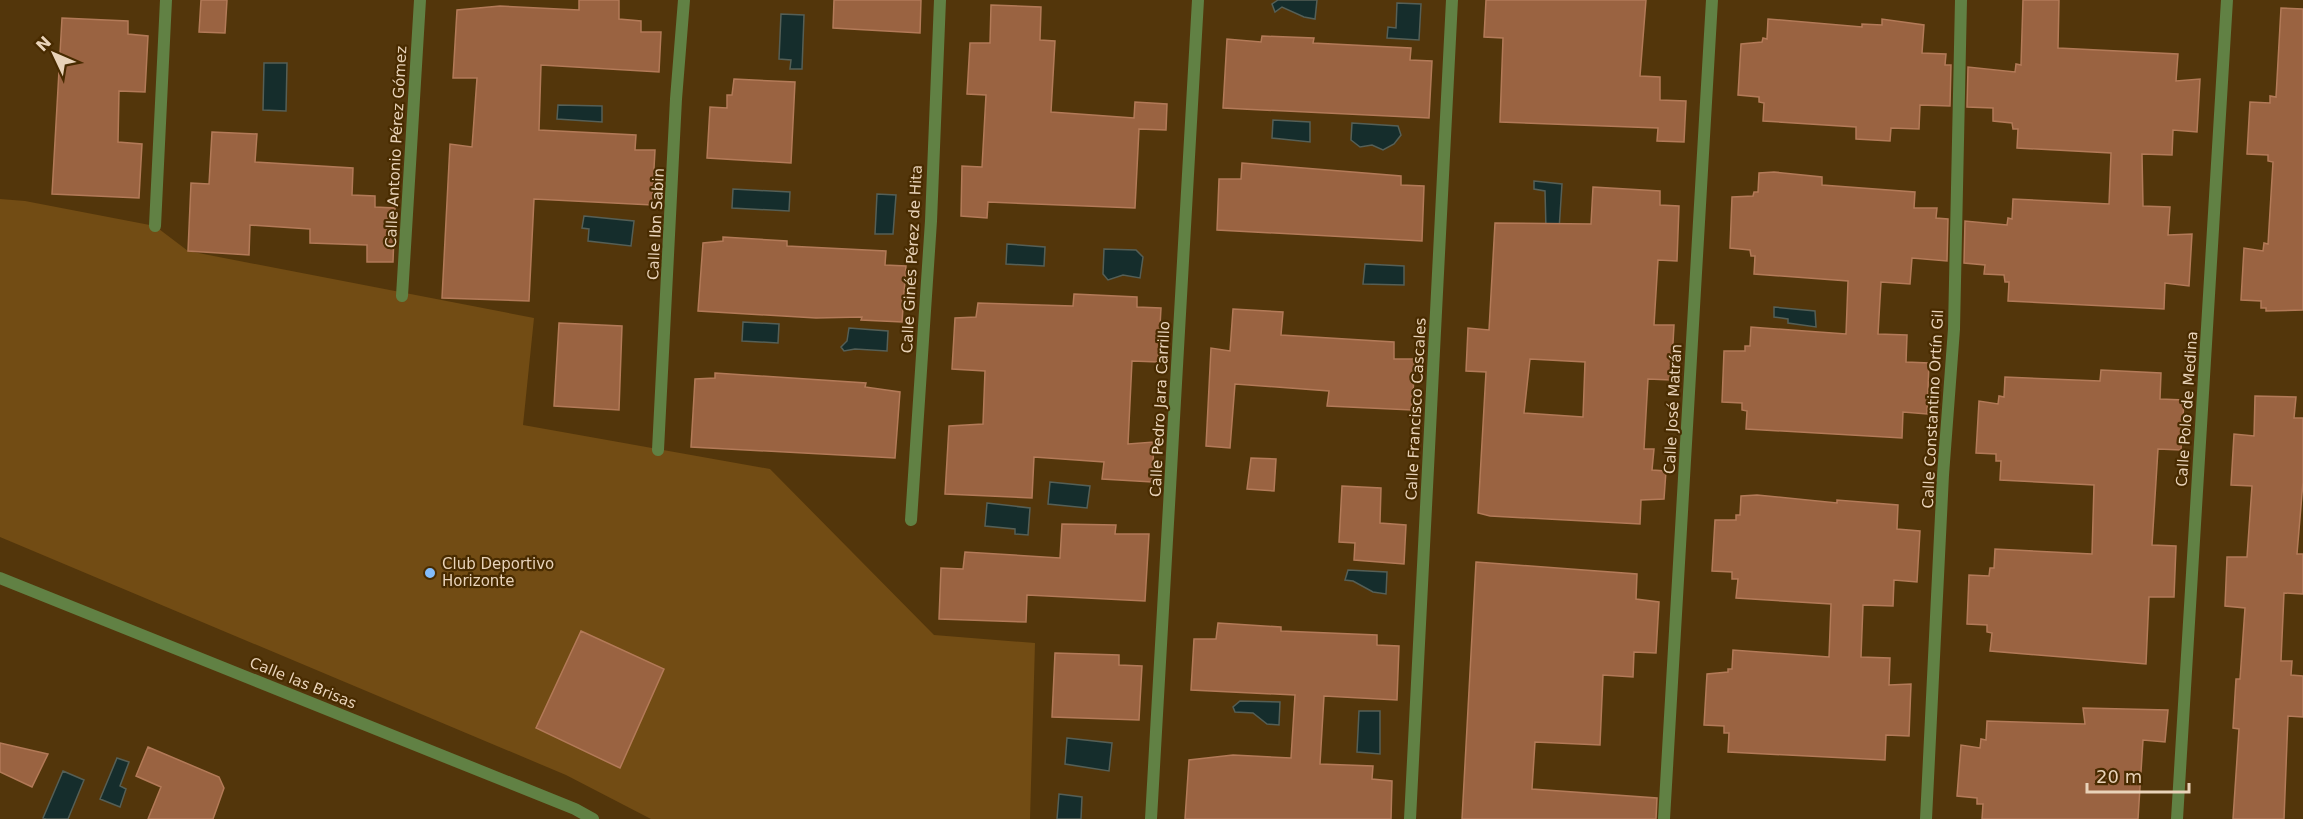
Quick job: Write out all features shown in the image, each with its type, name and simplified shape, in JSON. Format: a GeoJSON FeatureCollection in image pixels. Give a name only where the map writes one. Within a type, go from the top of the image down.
{"type":"FeatureCollection","features":[{"type":"Feature","properties":{"kind":"street"},"geometry":{"type":"LineString","coordinates":[[155,226],[166,0]]}},
{"type":"Feature","properties":{"kind":"street","name":"Calle Antonio Pérez Gómez"},"geometry":{"type":"LineString","coordinates":[[402,296],[420,0]]}},
{"type":"Feature","properties":{"kind":"street","name":"Calle Ibn Sabin"},"geometry":{"type":"LineString","coordinates":[[658,450],[676,99],[684,0]]}},
{"type":"Feature","properties":{"kind":"street","name":"Calle Ginés Pérez de Hita"},"geometry":{"type":"LineString","coordinates":[[911,520],[931,221],[940,0]]}},
{"type":"Feature","properties":{"kind":"street","name":"Calle Pedro Jara Carrillo"},"geometry":{"type":"LineString","coordinates":[[1151,819],[1198,0]]}},
{"type":"Feature","properties":{"kind":"street","name":"Calle Francisco Cascales"},"geometry":{"type":"LineString","coordinates":[[1410,819],[1452,0]]}},
{"type":"Feature","properties":{"kind":"street","name":"Calle José Matrán"},"geometry":{"type":"LineString","coordinates":[[1664,819],[1712,0]]}},
{"type":"Feature","properties":{"kind":"street","name":"Calle Constantino Ortín Gil"},"geometry":{"type":"LineString","coordinates":[[1926,819],[1943,475],[1954,329],[1961,0]]}},
{"type":"Feature","properties":{"kind":"street","name":"Calle Polo de Medina"},"geometry":{"type":"LineString","coordinates":[[2177,819],[2228,0]]}},
{"type":"Feature","properties":{"kind":"street","name":"Calle las Brisas"},"geometry":{"type":"LineString","coordinates":[[0,578],[564,804],[593,819]]}},
{"type":"Feature","properties":{"kind":"shaded area","name":"Club Deportivo Horizonte"},"geometry":{"type":"Polygon","coordinates":[[[0,199],[25,201],[155,226],[188,251],[534,318],[523,425],[770,469],[934,635],[1035,643],[1030,819],[651,819],[566,775],[0,537],[0,199]]]}},
{"type":"Feature","properties":{"kind":"water"},"geometry":{"type":"Polygon","coordinates":[[[1278,0],[1317,0],[1315,19],[1304,17],[1282,7],[1275,12],[1272,4],[1278,0]]]}},
{"type":"Feature","properties":{"kind":"water"},"geometry":{"type":"Polygon","coordinates":[[[1397,3],[1421,4],[1419,40],[1387,38],[1388,27],[1396,28],[1397,3]]]}},
{"type":"Feature","properties":{"kind":"water"},"geometry":{"type":"Polygon","coordinates":[[[781,14],[804,15],[802,69],[790,69],[791,60],[779,59],[781,14]]]}},
{"type":"Feature","properties":{"kind":"water"},"geometry":{"type":"Polygon","coordinates":[[[264,63],[287,63],[286,111],[263,110],[264,63]]]}},
{"type":"Feature","properties":{"kind":"water"},"geometry":{"type":"Polygon","coordinates":[[[558,105],[602,106],[602,122],[557,119],[558,105]]]}},
{"type":"Feature","properties":{"kind":"water"},"geometry":{"type":"Polygon","coordinates":[[[1273,120],[1310,122],[1310,142],[1272,138],[1273,120]]]}},
{"type":"Feature","properties":{"kind":"water"},"geometry":{"type":"Polygon","coordinates":[[[1352,123],[1398,126],[1401,135],[1394,144],[1383,150],[1372,145],[1360,147],[1351,140],[1352,123]]]}},
{"type":"Feature","properties":{"kind":"water"},"geometry":{"type":"Polygon","coordinates":[[[1534,181],[1562,184],[1559,230],[1546,230],[1545,191],[1534,189],[1534,181]]]}},
{"type":"Feature","properties":{"kind":"water"},"geometry":{"type":"Polygon","coordinates":[[[733,189],[790,192],[789,211],[732,208],[733,189]]]}},
{"type":"Feature","properties":{"kind":"water"},"geometry":{"type":"Polygon","coordinates":[[[877,194],[896,195],[893,234],[875,234],[877,194]]]}},
{"type":"Feature","properties":{"kind":"water"},"geometry":{"type":"Polygon","coordinates":[[[584,216],[634,221],[631,246],[588,241],[589,229],[582,228],[584,216]]]}},
{"type":"Feature","properties":{"kind":"water"},"geometry":{"type":"Polygon","coordinates":[[[1007,244],[1045,247],[1044,266],[1006,264],[1007,244]]]}},
{"type":"Feature","properties":{"kind":"water"},"geometry":{"type":"Polygon","coordinates":[[[1104,249],[1136,250],[1143,257],[1140,278],[1123,275],[1108,280],[1103,274],[1104,249]]]}},
{"type":"Feature","properties":{"kind":"water"},"geometry":{"type":"Polygon","coordinates":[[[1365,264],[1404,266],[1404,285],[1363,284],[1365,264]]]}},
{"type":"Feature","properties":{"kind":"water"},"geometry":{"type":"Polygon","coordinates":[[[1774,307],[1815,311],[1816,327],[1788,323],[1788,319],[1774,317],[1774,307]]]}},
{"type":"Feature","properties":{"kind":"water"},"geometry":{"type":"Polygon","coordinates":[[[743,322],[779,324],[778,343],[742,341],[743,322]]]}},
{"type":"Feature","properties":{"kind":"water"},"geometry":{"type":"Polygon","coordinates":[[[849,328],[888,331],[887,351],[855,349],[844,351],[841,347],[847,341],[849,328]]]}},
{"type":"Feature","properties":{"kind":"water"},"geometry":{"type":"Polygon","coordinates":[[[1050,482],[1090,486],[1087,508],[1048,504],[1050,482]]]}},
{"type":"Feature","properties":{"kind":"water"},"geometry":{"type":"Polygon","coordinates":[[[987,503],[1030,508],[1028,535],[1015,534],[1015,529],[985,526],[987,503]]]}},
{"type":"Feature","properties":{"kind":"water"},"geometry":{"type":"Polygon","coordinates":[[[1348,570],[1387,572],[1386,594],[1373,592],[1353,581],[1345,580],[1348,570]]]}},
{"type":"Feature","properties":{"kind":"water"},"geometry":{"type":"Polygon","coordinates":[[[1240,701],[1280,702],[1279,725],[1267,724],[1253,713],[1235,712],[1233,707],[1240,701]]]}},
{"type":"Feature","properties":{"kind":"water"},"geometry":{"type":"Polygon","coordinates":[[[1359,711],[1380,711],[1380,754],[1357,752],[1359,711]]]}},
{"type":"Feature","properties":{"kind":"water"},"geometry":{"type":"Polygon","coordinates":[[[1067,738],[1112,743],[1109,771],[1065,764],[1067,738]]]}},
{"type":"Feature","properties":{"kind":"water"},"geometry":{"type":"Polygon","coordinates":[[[117,758],[129,762],[120,786],[126,789],[120,807],[100,799],[117,758]]]}},
{"type":"Feature","properties":{"kind":"water"},"geometry":{"type":"Polygon","coordinates":[[[63,771],[84,780],[68,819],[43,818],[63,771]]]}},
{"type":"Feature","properties":{"kind":"water"},"geometry":{"type":"Polygon","coordinates":[[[1059,794],[1082,797],[1081,819],[1057,819],[1059,794]]]}},
{"type":"Feature","properties":{"kind":"building"},"geometry":{"type":"Polygon","coordinates":[[[201,0],[227,0],[225,33],[199,32],[201,0]]]}},
{"type":"Feature","properties":{"kind":"building"},"geometry":{"type":"Polygon","coordinates":[[[579,0],[619,0],[619,19],[641,21],[641,32],[661,32],[659,72],[541,65],[539,130],[636,135],[635,150],[655,150],[652,205],[534,199],[529,301],[442,298],[450,144],[472,147],[477,78],[453,78],[457,10],[500,6],[579,10],[579,0]]]}},
{"type":"Feature","properties":{"kind":"building"},"geometry":{"type":"Polygon","coordinates":[[[834,0],[921,0],[920,33],[833,28],[834,0]]]}},
{"type":"Feature","properties":{"kind":"building"},"geometry":{"type":"Polygon","coordinates":[[[1486,0],[1646,0],[1640,76],[1660,77],[1660,100],[1686,101],[1684,142],[1657,141],[1658,128],[1500,122],[1503,38],[1484,37],[1486,0]]]}},
{"type":"Feature","properties":{"kind":"building"},"geometry":{"type":"Polygon","coordinates":[[[2023,0],[2059,0],[2058,48],[2178,54],[2176,81],[2200,79],[2197,132],[2173,130],[2172,155],[2142,154],[2143,206],[2170,207],[2168,235],[2192,234],[2189,286],[2165,283],[2164,309],[2008,301],[2009,282],[2005,282],[2004,275],[1984,274],[1985,265],[1964,263],[1965,221],[2007,225],[2008,218],[2012,219],[2013,199],[2109,204],[2111,153],[2017,148],[2018,129],[2013,129],[2012,123],[1993,121],[1993,108],[1967,107],[1968,67],[2015,72],[2016,64],[2021,65],[2023,0]]]}},
{"type":"Feature","properties":{"kind":"building"},"geometry":{"type":"Polygon","coordinates":[[[991,5],[1041,7],[1040,40],[1055,41],[1051,112],[1134,118],[1135,102],[1167,104],[1166,130],[1139,129],[1135,208],[988,202],[987,218],[961,216],[962,166],[982,167],[986,95],[967,94],[970,43],[990,43],[991,5]]]}},
{"type":"Feature","properties":{"kind":"building"},"geometry":{"type":"Polygon","coordinates":[[[2281,8],[2303,9],[2303,310],[2266,311],[2266,308],[2261,308],[2261,301],[2241,300],[2244,248],[2263,251],[2264,243],[2268,244],[2273,162],[2268,161],[2268,155],[2247,154],[2250,102],[2270,103],[2270,96],[2276,97],[2281,8]]]}},
{"type":"Feature","properties":{"kind":"building"},"geometry":{"type":"Polygon","coordinates":[[[62,18],[128,21],[128,34],[148,36],[145,92],[119,91],[118,142],[142,144],[139,198],[52,194],[62,18]]]}},
{"type":"Feature","properties":{"kind":"building"},"geometry":{"type":"Polygon","coordinates":[[[1768,19],[1862,27],[1862,24],[1882,25],[1882,19],[1924,25],[1922,53],[1946,54],[1945,65],[1951,65],[1950,106],[1920,105],[1919,129],[1891,128],[1890,141],[1856,139],[1856,127],[1763,121],[1764,103],[1759,102],[1759,97],[1738,95],[1741,44],[1762,42],[1763,38],[1767,39],[1768,19]]]}},
{"type":"Feature","properties":{"kind":"building"},"geometry":{"type":"Polygon","coordinates":[[[1262,36],[1314,38],[1313,43],[1411,48],[1410,60],[1432,61],[1429,118],[1223,108],[1227,39],[1261,42],[1262,36]]]}},
{"type":"Feature","properties":{"kind":"building"},"geometry":{"type":"Polygon","coordinates":[[[734,79],[795,82],[791,163],[707,158],[710,107],[727,108],[727,95],[732,95],[734,79]]]}},
{"type":"Feature","properties":{"kind":"building"},"geometry":{"type":"Polygon","coordinates":[[[212,132],[257,134],[255,162],[353,168],[352,195],[375,196],[375,207],[395,208],[393,262],[367,262],[367,245],[310,243],[310,229],[250,225],[249,255],[188,251],[191,183],[209,184],[212,132]]]}},
{"type":"Feature","properties":{"kind":"building"},"geometry":{"type":"Polygon","coordinates":[[[1242,163],[1401,176],[1401,185],[1424,186],[1422,241],[1217,230],[1219,179],[1241,179],[1242,163]]]}},
{"type":"Feature","properties":{"kind":"building"},"geometry":{"type":"Polygon","coordinates":[[[1774,172],[1822,177],[1822,185],[1915,192],[1914,208],[1937,208],[1936,218],[1948,219],[1947,261],[1912,258],[1910,284],[1881,282],[1878,334],[1907,335],[1906,362],[1929,363],[1927,414],[1903,412],[1902,438],[1746,429],[1747,411],[1742,410],[1742,403],[1722,402],[1724,351],[1745,351],[1745,346],[1750,346],[1751,327],[1846,334],[1848,281],[1754,274],[1755,256],[1751,256],[1750,250],[1730,248],[1732,197],[1753,196],[1754,192],[1758,192],[1759,173],[1774,172]]]}},
{"type":"Feature","properties":{"kind":"building"},"geometry":{"type":"Polygon","coordinates":[[[1593,187],[1660,191],[1660,205],[1679,206],[1677,261],[1658,260],[1654,325],[1674,325],[1671,380],[1648,379],[1644,449],[1654,449],[1652,470],[1666,471],[1664,499],[1641,500],[1640,524],[1490,516],[1478,513],[1486,372],[1466,371],[1468,328],[1489,330],[1495,223],[1591,224],[1593,187]],[[1530,359],[1524,413],[1583,417],[1585,362],[1530,359]]]}},
{"type":"Feature","properties":{"kind":"building"},"geometry":{"type":"Polygon","coordinates":[[[723,237],[787,241],[787,246],[886,251],[885,265],[906,266],[902,322],[861,320],[862,317],[816,318],[698,311],[703,243],[723,241],[723,237]]]}},
{"type":"Feature","properties":{"kind":"building"},"geometry":{"type":"Polygon","coordinates":[[[1074,294],[1137,297],[1137,307],[1161,308],[1158,362],[1132,361],[1128,444],[1154,442],[1152,482],[1102,479],[1104,462],[1034,457],[1032,498],[945,494],[949,426],[983,424],[985,371],[952,369],[955,318],[976,317],[978,303],[1073,306],[1074,294]]]}},
{"type":"Feature","properties":{"kind":"building"},"geometry":{"type":"Polygon","coordinates":[[[1233,309],[1283,312],[1281,335],[1394,342],[1394,359],[1415,359],[1412,410],[1327,406],[1329,391],[1235,384],[1230,448],[1206,446],[1211,348],[1230,351],[1233,309]]]}},
{"type":"Feature","properties":{"kind":"building"},"geometry":{"type":"Polygon","coordinates":[[[559,323],[622,326],[619,410],[554,406],[559,323]]]}},
{"type":"Feature","properties":{"kind":"building"},"geometry":{"type":"Polygon","coordinates":[[[2101,370],[2161,373],[2160,399],[2184,400],[2181,450],[2158,449],[2152,545],[2176,546],[2174,597],[2149,597],[2146,664],[1990,651],[1992,633],[1987,632],[1987,625],[1967,624],[1969,575],[1989,576],[1990,568],[1994,568],[1995,549],[2092,554],[2094,485],[2000,480],[2001,461],[1996,461],[1996,454],[1976,453],[1979,401],[1998,404],[1999,396],[2004,397],[2005,377],[2100,381],[2101,370]]]}},
{"type":"Feature","properties":{"kind":"building"},"geometry":{"type":"Polygon","coordinates":[[[715,373],[866,383],[865,387],[900,392],[895,458],[691,447],[695,379],[715,378],[715,373]]]}},
{"type":"Feature","properties":{"kind":"building"},"geometry":{"type":"Polygon","coordinates":[[[2255,396],[2296,397],[2294,418],[2303,418],[2303,482],[2297,554],[2303,554],[2303,594],[2284,593],[2281,661],[2292,661],[2291,675],[2303,676],[2303,717],[2288,716],[2284,819],[2233,819],[2239,729],[2233,728],[2236,679],[2240,679],[2245,608],[2225,606],[2227,557],[2247,557],[2252,486],[2231,485],[2234,434],[2254,436],[2255,396]]]}},
{"type":"Feature","properties":{"kind":"building"},"geometry":{"type":"Polygon","coordinates":[[[1251,458],[1276,459],[1274,491],[1247,489],[1251,458]]]}},
{"type":"Feature","properties":{"kind":"building"},"geometry":{"type":"Polygon","coordinates":[[[1342,486],[1381,488],[1380,523],[1406,525],[1404,564],[1354,560],[1355,543],[1339,542],[1342,486]]]}},
{"type":"Feature","properties":{"kind":"building"},"geometry":{"type":"Polygon","coordinates":[[[1757,495],[1837,503],[1837,500],[1898,505],[1897,529],[1920,531],[1917,582],[1894,580],[1893,606],[1863,605],[1861,657],[1890,658],[1889,685],[1911,684],[1909,736],[1886,735],[1885,760],[1728,752],[1729,733],[1724,733],[1724,726],[1704,725],[1707,674],[1728,672],[1728,669],[1732,669],[1733,650],[1829,657],[1831,604],[1736,598],[1738,579],[1732,579],[1732,572],[1712,571],[1715,520],[1736,520],[1736,515],[1740,515],[1741,496],[1757,495]]]}},
{"type":"Feature","properties":{"kind":"building"},"geometry":{"type":"Polygon","coordinates":[[[1062,524],[1116,525],[1115,534],[1149,534],[1145,601],[1027,595],[1026,622],[939,619],[941,568],[963,569],[965,552],[1060,558],[1062,524]]]}},
{"type":"Feature","properties":{"kind":"building"},"geometry":{"type":"Polygon","coordinates":[[[1476,562],[1637,574],[1636,599],[1659,602],[1656,653],[1634,652],[1633,677],[1603,675],[1600,745],[1535,742],[1532,789],[1657,798],[1656,819],[1462,819],[1476,562]]]}},
{"type":"Feature","properties":{"kind":"building"},"geometry":{"type":"Polygon","coordinates":[[[1218,623],[1281,627],[1281,631],[1377,635],[1377,645],[1399,646],[1397,700],[1324,696],[1320,764],[1373,766],[1372,779],[1392,781],[1391,819],[1185,819],[1189,760],[1233,755],[1291,758],[1295,695],[1191,690],[1194,639],[1216,639],[1218,623]]]}},
{"type":"Feature","properties":{"kind":"building"},"geometry":{"type":"Polygon","coordinates":[[[581,631],[664,669],[620,768],[536,728],[581,631]]]}},
{"type":"Feature","properties":{"kind":"building"},"geometry":{"type":"Polygon","coordinates":[[[1055,653],[1119,655],[1119,665],[1142,666],[1139,720],[1052,717],[1055,653]]]}},
{"type":"Feature","properties":{"kind":"building"},"geometry":{"type":"Polygon","coordinates":[[[2083,708],[2168,710],[2165,742],[2143,740],[2138,819],[1982,819],[1983,804],[1977,804],[1977,798],[1957,796],[1961,745],[1980,748],[1981,739],[1986,740],[1987,721],[2085,724],[2083,708]]]}},
{"type":"Feature","properties":{"kind":"building"},"geometry":{"type":"Polygon","coordinates":[[[0,743],[48,754],[32,787],[0,772],[0,743]]]}},
{"type":"Feature","properties":{"kind":"building"},"geometry":{"type":"Polygon","coordinates":[[[148,747],[219,777],[224,788],[213,819],[148,819],[161,787],[136,776],[148,747]]]}},
{"type":"Feature","properties":{"kind":"place","name":"Club Deportivo Horizonte"},"geometry":{"type":"Point","coordinates":[430,573]}}]}
